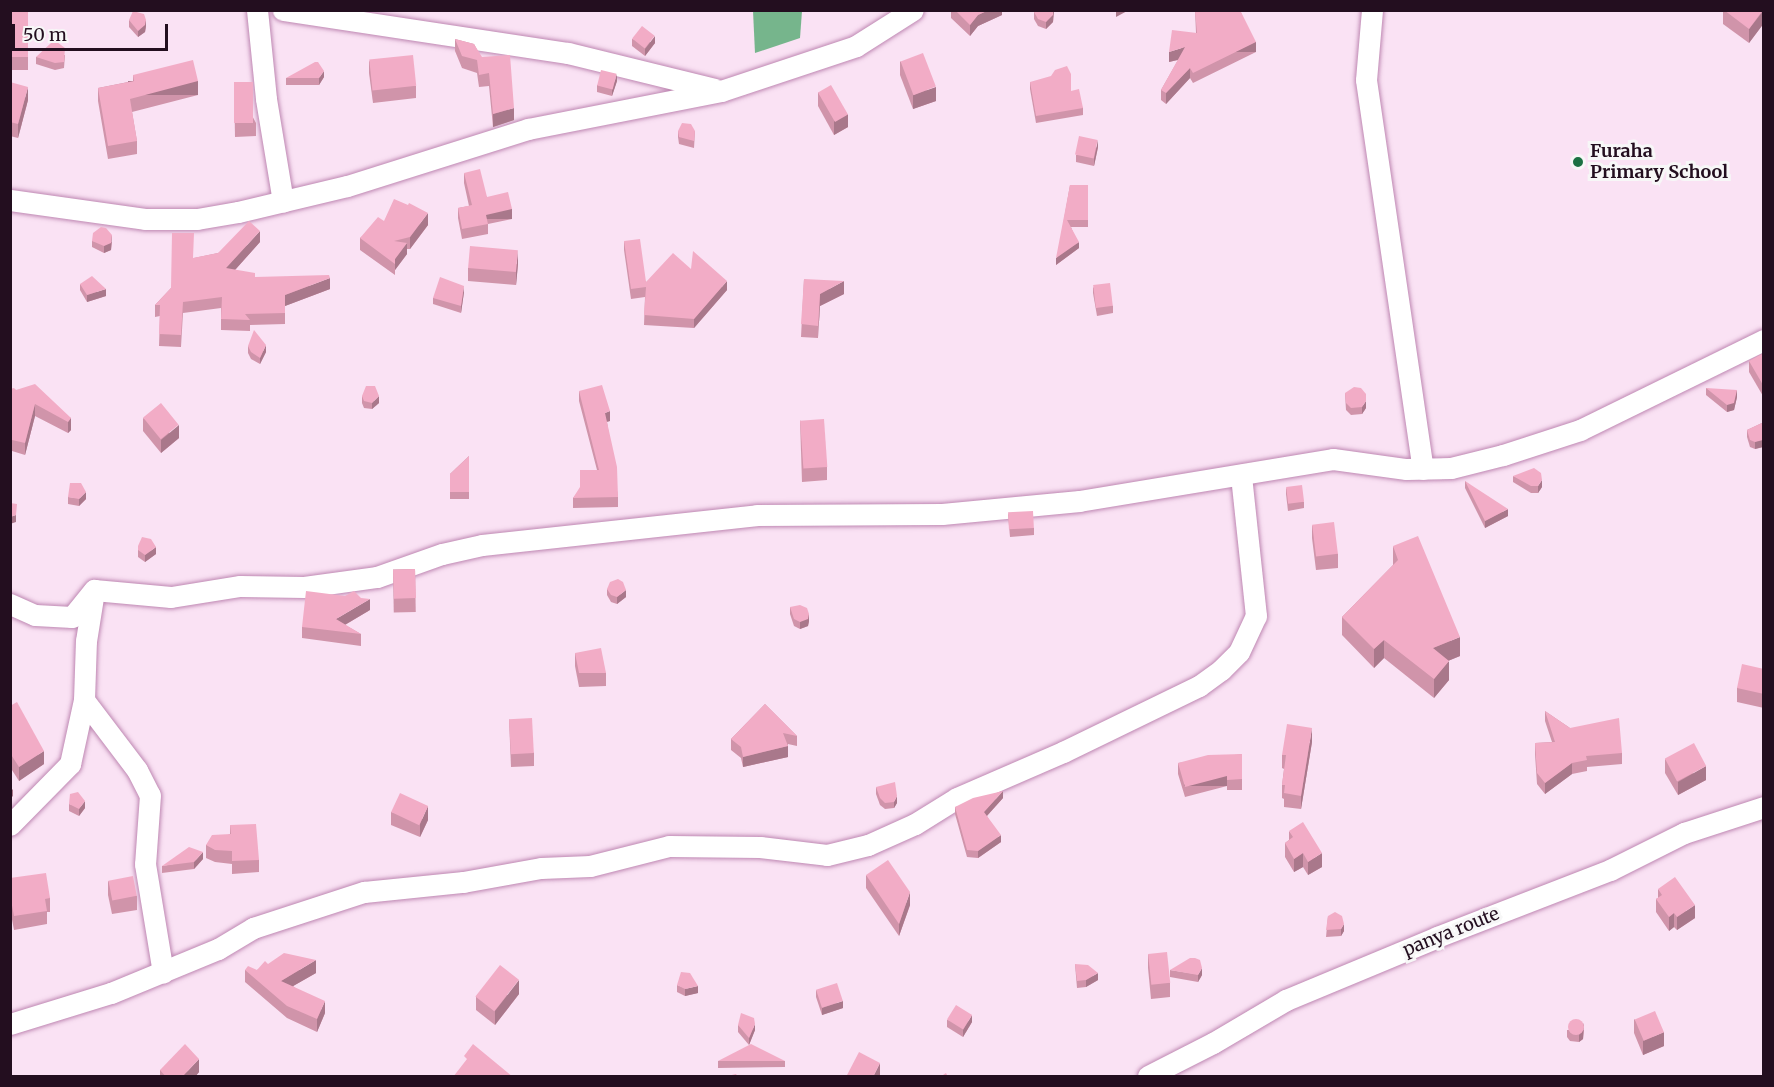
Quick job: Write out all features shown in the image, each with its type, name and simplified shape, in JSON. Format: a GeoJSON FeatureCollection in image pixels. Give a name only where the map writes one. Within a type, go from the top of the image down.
{"type":"FeatureCollection","features":[{"type":"Feature","properties":{"kind":"street"},"geometry":{"type":"LineString","coordinates":[[257,10],[266,99],[284,202]]}},
{"type":"Feature","properties":{"kind":"street"},"geometry":{"type":"LineString","coordinates":[[283,10],[568,53],[721,91]]}},
{"type":"Feature","properties":{"kind":"street"},"geometry":{"type":"LineString","coordinates":[[10,200],[155,219],[197,219],[284,202],[347,186],[528,129],[721,91],[856,46],[912,10]]}},
{"type":"Feature","properties":{"kind":"street"},"geometry":{"type":"LineString","coordinates":[[1372,10],[1366,80],[1423,469]]}},
{"type":"Feature","properties":{"kind":"street"},"geometry":{"type":"LineString","coordinates":[[94,590],[171,597],[240,586],[304,587],[377,577],[442,554],[482,545],[757,515],[942,514],[1079,501],[1333,459],[1406,469],[1451,468],[1503,455],[1580,430],[1764,340]]}},
{"type":"Feature","properties":{"kind":"street"},"geometry":{"type":"LineString","coordinates":[[10,1024],[111,993],[218,949],[253,928],[364,892],[463,882],[541,868],[590,866],[669,846],[760,847],[827,855],[868,845],[915,824],[957,798],[1063,752],[1199,686],[1221,670],[1239,652],[1256,616],[1241,476]]}},
{"type":"Feature","properties":{"kind":"street"},"geometry":{"type":"LineString","coordinates":[[10,604],[35,615],[72,617],[94,590]]}},
{"type":"Feature","properties":{"kind":"street"},"geometry":{"type":"LineString","coordinates":[[10,825],[70,764],[84,700],[86,641],[94,590]]}},
{"type":"Feature","properties":{"kind":"street"},"geometry":{"type":"LineString","coordinates":[[84,700],[137,770],[150,795],[145,864],[163,973]]}},
{"type":"Feature","properties":{"kind":"street","name":"panya route"},"geometry":{"type":"LineString","coordinates":[[1148,1077],[1213,1043],[1286,1000],[1437,937],[1610,870],[1684,833],[1764,807]]}},
{"type":"Feature","properties":{"kind":"green space"},"geometry":{"type":"Polygon","coordinates":[[[753,11],[802,11],[800,38],[755,53],[753,11]]]}},
{"type":"Feature","properties":{"kind":"building"},"geometry":{"type":"Polygon","coordinates":[[[10,10],[28,10],[28,57],[10,57],[10,10]]]}},
{"type":"Feature","properties":{"kind":"building"},"geometry":{"type":"Polygon","coordinates":[[[955,10],[989,10],[978,15],[970,25],[955,10]]]}},
{"type":"Feature","properties":{"kind":"building"},"geometry":{"type":"Polygon","coordinates":[[[1053,10],[1053,15],[1046,22],[1038,19],[1034,12],[1053,10]]]}},
{"type":"Feature","properties":{"kind":"building"},"geometry":{"type":"Polygon","coordinates":[[[1195,10],[1240,10],[1256,42],[1193,73],[1190,68],[1166,93],[1161,90],[1185,47],[1169,52],[1172,30],[1197,33],[1195,10]]]}},
{"type":"Feature","properties":{"kind":"building"},"geometry":{"type":"Polygon","coordinates":[[[1724,10],[1763,10],[1749,29],[1724,10]]]}},
{"type":"Feature","properties":{"kind":"building"},"geometry":{"type":"Polygon","coordinates":[[[133,11],[144,14],[146,20],[145,25],[138,31],[129,20],[133,11]]]}},
{"type":"Feature","properties":{"kind":"building"},"geometry":{"type":"Polygon","coordinates":[[[642,26],[655,36],[645,48],[632,39],[642,26]]]}},
{"type":"Feature","properties":{"kind":"building"},"geometry":{"type":"Polygon","coordinates":[[[455,39],[474,44],[482,57],[510,55],[514,108],[493,114],[489,73],[479,75],[477,60],[462,56],[455,39]]]}},
{"type":"Feature","properties":{"kind":"building"},"geometry":{"type":"Polygon","coordinates":[[[57,42],[65,48],[64,62],[55,63],[36,57],[51,43],[57,42]]]}},
{"type":"Feature","properties":{"kind":"building"},"geometry":{"type":"Polygon","coordinates":[[[923,53],[936,87],[913,95],[901,62],[923,53]]]}},
{"type":"Feature","properties":{"kind":"building"},"geometry":{"type":"Polygon","coordinates":[[[413,55],[416,86],[372,90],[369,60],[413,55]]]}},
{"type":"Feature","properties":{"kind":"building"},"geometry":{"type":"Polygon","coordinates":[[[193,60],[198,81],[130,99],[137,141],[108,146],[98,88],[134,81],[133,75],[193,60]]]}},
{"type":"Feature","properties":{"kind":"building"},"geometry":{"type":"Polygon","coordinates":[[[318,62],[324,71],[319,78],[286,78],[318,62]]]}},
{"type":"Feature","properties":{"kind":"building"},"geometry":{"type":"Polygon","coordinates":[[[1067,66],[1071,74],[1071,91],[1079,89],[1083,108],[1036,116],[1030,82],[1051,76],[1055,70],[1067,66]]]}},
{"type":"Feature","properties":{"kind":"building"},"geometry":{"type":"Polygon","coordinates":[[[601,70],[617,74],[613,89],[597,86],[601,70]]]}},
{"type":"Feature","properties":{"kind":"building"},"geometry":{"type":"Polygon","coordinates":[[[10,82],[28,87],[18,124],[10,122],[10,82]]]}},
{"type":"Feature","properties":{"kind":"building"},"geometry":{"type":"Polygon","coordinates":[[[234,82],[253,82],[253,123],[234,123],[234,82]]]}},
{"type":"Feature","properties":{"kind":"building"},"geometry":{"type":"Polygon","coordinates":[[[831,85],[848,114],[835,122],[818,92],[831,85]]]}},
{"type":"Feature","properties":{"kind":"building"},"geometry":{"type":"Polygon","coordinates":[[[682,123],[691,124],[695,131],[694,141],[679,137],[678,131],[682,123]]]}},
{"type":"Feature","properties":{"kind":"building"},"geometry":{"type":"Polygon","coordinates":[[[1079,136],[1098,140],[1094,159],[1075,155],[1079,136]]]}},
{"type":"Feature","properties":{"kind":"building"},"geometry":{"type":"Polygon","coordinates":[[[480,169],[487,197],[508,192],[512,209],[486,215],[488,224],[462,229],[458,208],[472,205],[464,173],[480,169]]]}},
{"type":"Feature","properties":{"kind":"building"},"geometry":{"type":"Polygon","coordinates":[[[1070,185],[1088,185],[1088,220],[1067,220],[1079,242],[1056,258],[1070,185]]]}},
{"type":"Feature","properties":{"kind":"building"},"geometry":{"type":"Polygon","coordinates":[[[394,199],[408,205],[409,203],[428,213],[410,237],[394,241],[407,243],[395,259],[395,264],[360,238],[378,217],[384,221],[394,199]]]}},
{"type":"Feature","properties":{"kind":"building"},"geometry":{"type":"Polygon","coordinates":[[[249,221],[260,231],[226,268],[255,273],[255,277],[329,275],[330,278],[285,295],[285,313],[245,314],[250,320],[221,319],[222,297],[183,302],[181,335],[159,334],[160,305],[155,305],[171,288],[172,233],[194,233],[193,258],[218,253],[249,221]]]}},
{"type":"Feature","properties":{"kind":"building"},"geometry":{"type":"Polygon","coordinates":[[[101,227],[106,228],[112,235],[111,243],[104,246],[92,241],[93,233],[101,227]]]}},
{"type":"Feature","properties":{"kind":"building"},"geometry":{"type":"Polygon","coordinates":[[[640,239],[646,282],[673,253],[691,269],[693,251],[727,281],[694,319],[644,315],[646,287],[631,289],[624,241],[640,239]]]}},
{"type":"Feature","properties":{"kind":"building"},"geometry":{"type":"Polygon","coordinates":[[[470,246],[518,250],[516,272],[468,268],[470,246]]]}},
{"type":"Feature","properties":{"kind":"building"},"geometry":{"type":"Polygon","coordinates":[[[92,276],[106,289],[87,295],[80,284],[92,276]]]}},
{"type":"Feature","properties":{"kind":"building"},"geometry":{"type":"Polygon","coordinates":[[[440,277],[464,286],[461,306],[433,298],[440,277]]]}},
{"type":"Feature","properties":{"kind":"building"},"geometry":{"type":"Polygon","coordinates":[[[804,279],[844,281],[820,294],[818,326],[801,324],[804,279]]]}},
{"type":"Feature","properties":{"kind":"building"},"geometry":{"type":"Polygon","coordinates":[[[1110,283],[1113,306],[1096,308],[1093,285],[1110,283]]]}},
{"type":"Feature","properties":{"kind":"building"},"geometry":{"type":"Polygon","coordinates":[[[254,330],[266,345],[260,358],[251,352],[248,346],[254,330]]]}},
{"type":"Feature","properties":{"kind":"building"},"geometry":{"type":"Polygon","coordinates":[[[1764,353],[1764,385],[1763,385],[1749,361],[1764,353]]]}},
{"type":"Feature","properties":{"kind":"building"},"geometry":{"type":"Polygon","coordinates":[[[35,384],[71,418],[68,422],[35,404],[25,443],[12,440],[10,445],[10,389],[16,390],[35,384]]]}},
{"type":"Feature","properties":{"kind":"building"},"geometry":{"type":"Polygon","coordinates":[[[602,385],[610,411],[605,413],[617,467],[618,497],[573,498],[580,487],[580,470],[599,470],[579,391],[602,385]]]}},
{"type":"Feature","properties":{"kind":"building"},"geometry":{"type":"Polygon","coordinates":[[[366,386],[375,386],[379,396],[372,403],[364,401],[362,396],[366,386]]]}},
{"type":"Feature","properties":{"kind":"building"},"geometry":{"type":"Polygon","coordinates":[[[1354,387],[1361,388],[1366,394],[1366,401],[1362,407],[1351,408],[1346,403],[1345,393],[1354,387]]]}},
{"type":"Feature","properties":{"kind":"building"},"geometry":{"type":"Polygon","coordinates":[[[1706,388],[1737,390],[1734,403],[1727,405],[1706,388]]]}},
{"type":"Feature","properties":{"kind":"building"},"geometry":{"type":"Polygon","coordinates":[[[161,403],[179,425],[161,439],[143,417],[161,403]]]}},
{"type":"Feature","properties":{"kind":"building"},"geometry":{"type":"Polygon","coordinates":[[[824,419],[827,467],[803,469],[800,421],[824,419]]]}},
{"type":"Feature","properties":{"kind":"building"},"geometry":{"type":"Polygon","coordinates":[[[1764,422],[1763,440],[1755,442],[1750,440],[1747,430],[1764,422]]]}},
{"type":"Feature","properties":{"kind":"building"},"geometry":{"type":"Polygon","coordinates":[[[469,456],[469,492],[450,492],[450,474],[469,456]]]}},
{"type":"Feature","properties":{"kind":"building"},"geometry":{"type":"Polygon","coordinates":[[[1534,468],[1541,473],[1542,480],[1538,486],[1531,486],[1513,476],[1534,468]]]}},
{"type":"Feature","properties":{"kind":"building"},"geometry":{"type":"Polygon","coordinates":[[[1465,481],[1508,509],[1485,521],[1465,481]]]}},
{"type":"Feature","properties":{"kind":"building"},"geometry":{"type":"Polygon","coordinates":[[[70,483],[81,483],[86,492],[79,499],[68,497],[70,483]]]}},
{"type":"Feature","properties":{"kind":"building"},"geometry":{"type":"Polygon","coordinates":[[[1302,485],[1304,502],[1288,504],[1286,487],[1302,485]]]}},
{"type":"Feature","properties":{"kind":"building"},"geometry":{"type":"Polygon","coordinates":[[[10,503],[17,504],[16,515],[10,517],[10,503]]]}},
{"type":"Feature","properties":{"kind":"building"},"geometry":{"type":"Polygon","coordinates":[[[1033,511],[1034,528],[1009,529],[1008,512],[1033,511]]]}},
{"type":"Feature","properties":{"kind":"building"},"geometry":{"type":"Polygon","coordinates":[[[1334,522],[1338,554],[1316,556],[1312,525],[1334,522]]]}},
{"type":"Feature","properties":{"kind":"building"},"geometry":{"type":"Polygon","coordinates":[[[1418,536],[1460,637],[1433,648],[1449,661],[1434,679],[1384,640],[1374,649],[1342,617],[1398,560],[1393,546],[1418,536]]]}},
{"type":"Feature","properties":{"kind":"building"},"geometry":{"type":"Polygon","coordinates":[[[142,537],[151,539],[156,547],[145,555],[138,550],[142,537]]]}},
{"type":"Feature","properties":{"kind":"building"},"geometry":{"type":"Polygon","coordinates":[[[415,569],[416,598],[394,599],[393,570],[415,569]]]}},
{"type":"Feature","properties":{"kind":"building"},"geometry":{"type":"Polygon","coordinates":[[[618,579],[623,582],[626,590],[617,597],[611,595],[607,589],[610,582],[618,579]]]}},
{"type":"Feature","properties":{"kind":"building"},"geometry":{"type":"Polygon","coordinates":[[[306,591],[345,596],[354,591],[361,598],[370,599],[336,619],[361,634],[302,627],[306,591]]]}},
{"type":"Feature","properties":{"kind":"building"},"geometry":{"type":"Polygon","coordinates":[[[800,605],[807,608],[809,614],[808,619],[800,622],[794,619],[790,607],[800,605]]]}},
{"type":"Feature","properties":{"kind":"building"},"geometry":{"type":"Polygon","coordinates":[[[601,648],[606,673],[579,673],[575,653],[601,648]]]}},
{"type":"Feature","properties":{"kind":"building"},"geometry":{"type":"Polygon","coordinates":[[[1742,664],[1764,669],[1764,694],[1737,688],[1742,664]]]}},
{"type":"Feature","properties":{"kind":"building"},"geometry":{"type":"Polygon","coordinates":[[[17,702],[44,751],[19,767],[10,753],[10,706],[17,702]]]}},
{"type":"Feature","properties":{"kind":"building"},"geometry":{"type":"Polygon","coordinates":[[[765,704],[797,736],[783,733],[788,746],[743,757],[741,747],[731,739],[765,704]]]}},
{"type":"Feature","properties":{"kind":"building"},"geometry":{"type":"Polygon","coordinates":[[[1545,711],[1570,728],[1619,718],[1622,753],[1586,756],[1587,760],[1572,763],[1545,783],[1537,773],[1535,743],[1555,742],[1545,711]]]}},
{"type":"Feature","properties":{"kind":"building"},"geometry":{"type":"Polygon","coordinates":[[[532,718],[534,753],[511,754],[509,719],[532,718]]]}},
{"type":"Feature","properties":{"kind":"building"},"geometry":{"type":"Polygon","coordinates":[[[1287,724],[1312,728],[1301,796],[1284,793],[1285,785],[1282,785],[1286,755],[1282,755],[1287,724]]]}},
{"type":"Feature","properties":{"kind":"building"},"geometry":{"type":"Polygon","coordinates":[[[1694,743],[1706,766],[1677,781],[1665,758],[1694,743]]]}},
{"type":"Feature","properties":{"kind":"building"},"geometry":{"type":"Polygon","coordinates":[[[1242,754],[1242,779],[1227,780],[1227,776],[1185,787],[1178,763],[1208,755],[1242,754]]]}},
{"type":"Feature","properties":{"kind":"building"},"geometry":{"type":"Polygon","coordinates":[[[895,782],[897,796],[894,802],[885,803],[880,798],[876,787],[895,782]]]}},
{"type":"Feature","properties":{"kind":"building"},"geometry":{"type":"Polygon","coordinates":[[[1003,791],[984,812],[1001,835],[978,851],[967,850],[955,807],[973,798],[1003,791]]]}},
{"type":"Feature","properties":{"kind":"building"},"geometry":{"type":"Polygon","coordinates":[[[78,792],[85,801],[79,809],[69,804],[70,794],[78,792]]]}},
{"type":"Feature","properties":{"kind":"building"},"geometry":{"type":"Polygon","coordinates":[[[400,793],[428,806],[419,825],[391,812],[400,793]]]}},
{"type":"Feature","properties":{"kind":"building"},"geometry":{"type":"Polygon","coordinates":[[[1303,822],[1322,853],[1308,862],[1303,853],[1294,859],[1285,843],[1293,837],[1289,831],[1303,822]]]}},
{"type":"Feature","properties":{"kind":"building"},"geometry":{"type":"Polygon","coordinates":[[[256,824],[259,860],[232,861],[232,851],[215,850],[206,845],[212,835],[231,834],[230,825],[256,824]]]}},
{"type":"Feature","properties":{"kind":"building"},"geometry":{"type":"Polygon","coordinates":[[[189,847],[203,852],[194,862],[162,866],[189,847]]]}},
{"type":"Feature","properties":{"kind":"building"},"geometry":{"type":"Polygon","coordinates":[[[888,860],[910,892],[899,924],[866,875],[888,860]]]}},
{"type":"Feature","properties":{"kind":"building"},"geometry":{"type":"Polygon","coordinates":[[[46,873],[50,898],[45,899],[47,911],[14,916],[10,878],[46,873]]]}},
{"type":"Feature","properties":{"kind":"building"},"geometry":{"type":"Polygon","coordinates":[[[133,876],[137,896],[112,900],[108,881],[133,876]]]}},
{"type":"Feature","properties":{"kind":"building"},"geometry":{"type":"Polygon","coordinates":[[[1675,877],[1695,905],[1677,917],[1674,913],[1669,917],[1656,899],[1662,895],[1658,889],[1675,877]]]}},
{"type":"Feature","properties":{"kind":"building"},"geometry":{"type":"Polygon","coordinates":[[[1335,912],[1342,916],[1344,924],[1341,929],[1326,930],[1328,916],[1335,912]]]}},
{"type":"Feature","properties":{"kind":"building"},"geometry":{"type":"Polygon","coordinates":[[[1167,952],[1170,983],[1151,985],[1148,954],[1167,952]]]}},
{"type":"Feature","properties":{"kind":"building"},"geometry":{"type":"Polygon","coordinates":[[[284,953],[316,960],[281,981],[325,1001],[317,1019],[287,1006],[245,970],[248,966],[257,970],[265,961],[268,964],[284,953]]]}},
{"type":"Feature","properties":{"kind":"building"},"geometry":{"type":"Polygon","coordinates":[[[1190,958],[1200,960],[1202,968],[1198,975],[1170,970],[1190,958]]]}},
{"type":"Feature","properties":{"kind":"building"},"geometry":{"type":"Polygon","coordinates":[[[1075,964],[1088,965],[1098,973],[1086,980],[1077,981],[1075,964]]]}},
{"type":"Feature","properties":{"kind":"building"},"geometry":{"type":"Polygon","coordinates":[[[500,965],[519,980],[494,1011],[475,997],[500,965]]]}},
{"type":"Feature","properties":{"kind":"building"},"geometry":{"type":"Polygon","coordinates":[[[681,972],[690,973],[698,986],[685,989],[677,985],[681,972]]]}},
{"type":"Feature","properties":{"kind":"building"},"geometry":{"type":"Polygon","coordinates":[[[837,983],[843,1001],[822,1008],[816,990],[837,983]]]}},
{"type":"Feature","properties":{"kind":"building"},"geometry":{"type":"Polygon","coordinates":[[[956,1005],[972,1015],[963,1029],[947,1019],[956,1005]]]}},
{"type":"Feature","properties":{"kind":"building"},"geometry":{"type":"Polygon","coordinates":[[[1655,1011],[1664,1032],[1644,1041],[1635,1020],[1655,1011]]]}},
{"type":"Feature","properties":{"kind":"building"},"geometry":{"type":"Polygon","coordinates":[[[741,1013],[754,1018],[755,1024],[749,1038],[738,1025],[741,1013]]]}},
{"type":"Feature","properties":{"kind":"building"},"geometry":{"type":"Polygon","coordinates":[[[1573,1019],[1579,1019],[1584,1027],[1582,1033],[1573,1035],[1568,1030],[1568,1024],[1573,1019]]]}},
{"type":"Feature","properties":{"kind":"building"},"geometry":{"type":"Polygon","coordinates":[[[185,1044],[199,1059],[182,1077],[166,1077],[160,1070],[185,1044]]]}},
{"type":"Feature","properties":{"kind":"building"},"geometry":{"type":"Polygon","coordinates":[[[473,1044],[513,1077],[453,1077],[467,1059],[464,1056],[473,1044]]]}},
{"type":"Feature","properties":{"kind":"building"},"geometry":{"type":"Polygon","coordinates":[[[751,1044],[785,1061],[718,1061],[751,1044]]]}},
{"type":"Feature","properties":{"kind":"building"},"geometry":{"type":"Polygon","coordinates":[[[859,1052],[880,1063],[873,1077],[846,1077],[859,1052]]]}},
{"type":"Feature","properties":{"kind":"place","name":"Furaha Primary School"},"geometry":{"type":"Point","coordinates":[1578,162]}}]}
